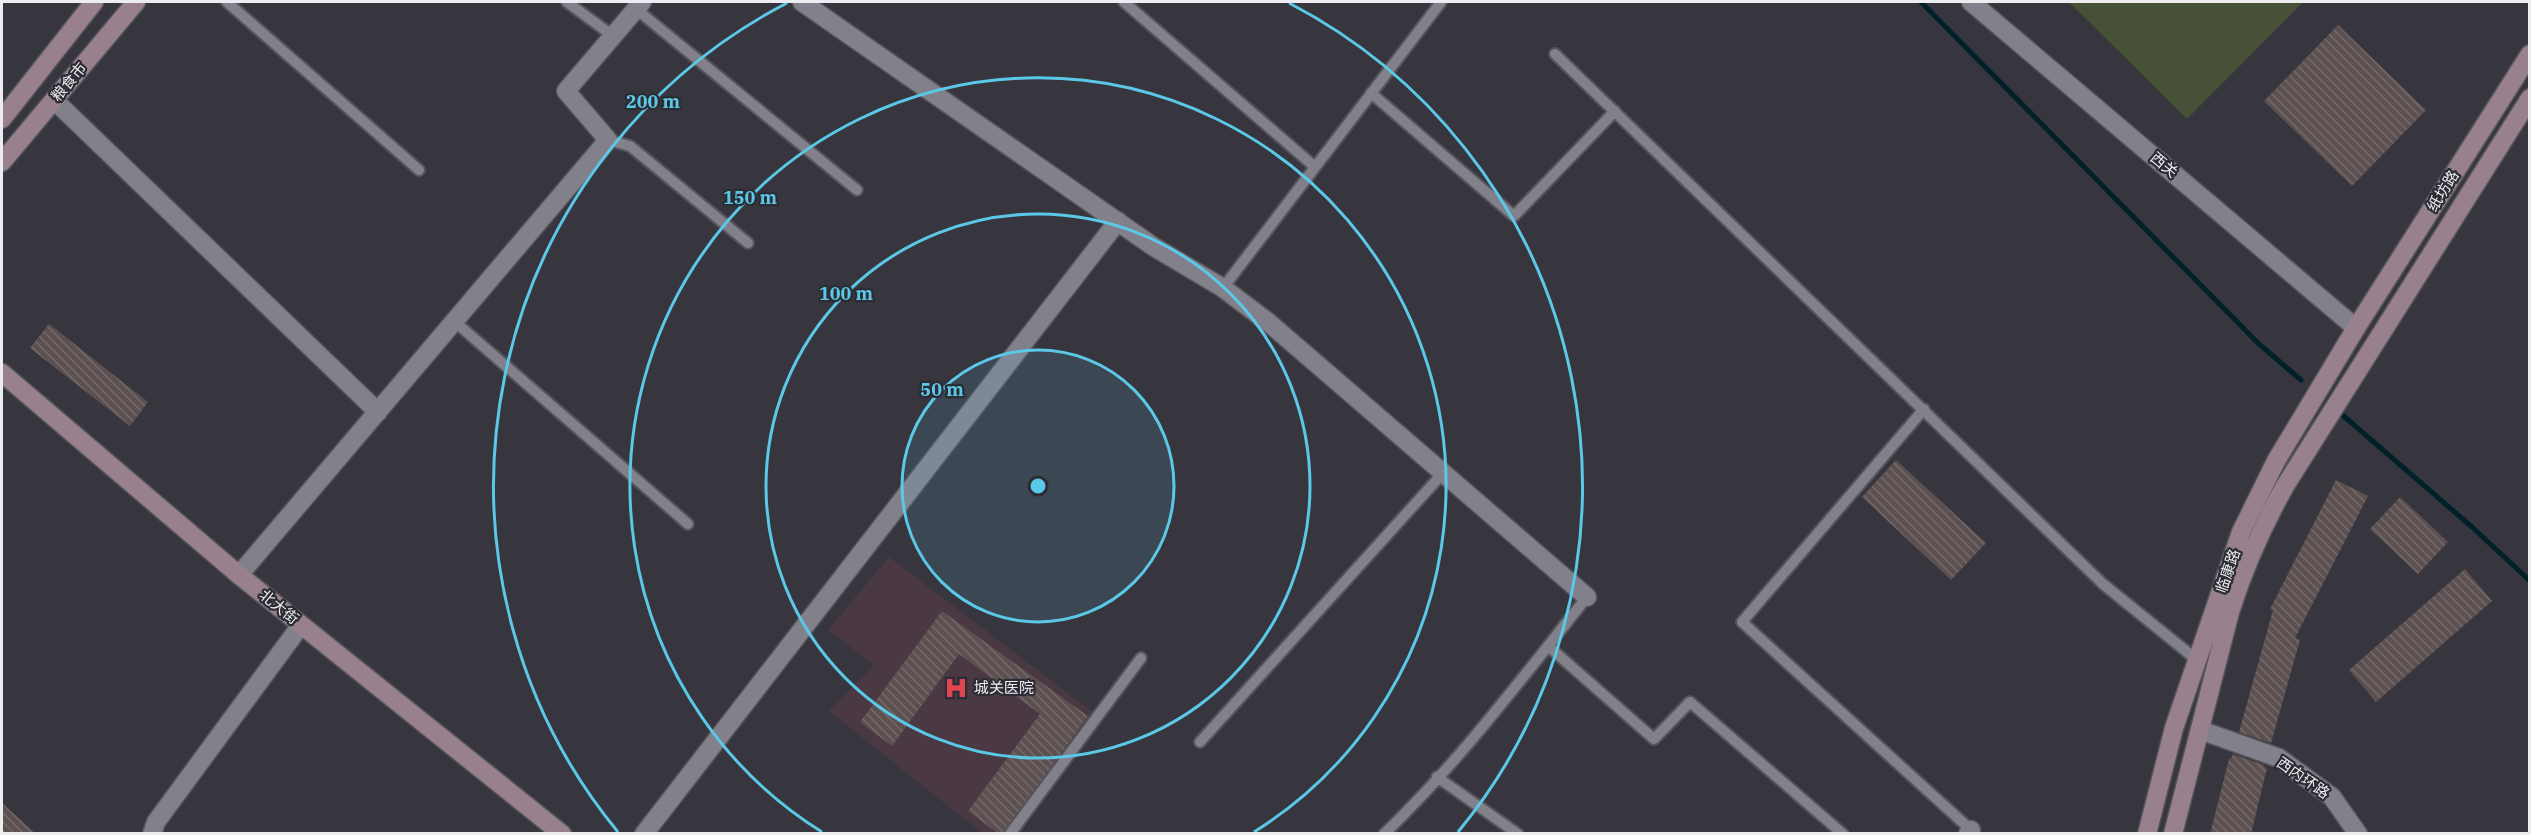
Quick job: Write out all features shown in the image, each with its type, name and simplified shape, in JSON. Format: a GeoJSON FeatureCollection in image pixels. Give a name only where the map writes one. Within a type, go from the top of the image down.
{"type":"FeatureCollection","features":[{"type":"Feature","properties":{"kind":"main road","name":"粮食市"},"geometry":{"type":"LineString","coordinates":[[2,119],[94,2]]}},
{"type":"Feature","properties":{"kind":"main road","name":"粮食市"},"geometry":{"type":"LineString","coordinates":[[2,162],[136,2]]}},
{"type":"Feature","properties":{"kind":"main road","name":"纸坊路"},"geometry":{"type":"LineString","coordinates":[[2356,328],[2529,54]]}},
{"type":"Feature","properties":{"kind":"main road","name":"纸坊路"},"geometry":{"type":"LineString","coordinates":[[2377,338],[2529,98]]}},
{"type":"Feature","properties":{"kind":"main road","name":"临康路"},"geometry":{"type":"LineString","coordinates":[[2147,834],[2174,728],[2241,532],[2276,461],[2356,328]]}},
{"type":"Feature","properties":{"kind":"main road","name":"临康路"},"geometry":{"type":"LineString","coordinates":[[2173,834],[2230,612],[2253,548],[2285,486],[2377,338]]}},
{"type":"Feature","properties":{"kind":"main road","name":"北大街"},"geometry":{"type":"LineString","coordinates":[[2,373],[239,575],[562,834]]}},
{"type":"Feature","properties":{"kind":"street"},"geometry":{"type":"LineString","coordinates":[[802,2],[1154,247],[1223,288],[1268,322],[1587,597]]}},
{"type":"Feature","properties":{"kind":"street","name":"西关"},"geometry":{"type":"LineString","coordinates":[[1971,2],[2356,328]]}},
{"type":"Feature","properties":{"kind":"street"},"geometry":{"type":"LineString","coordinates":[[239,575],[608,140],[566,91],[639,5]]}},
{"type":"Feature","properties":{"kind":"street"},"geometry":{"type":"LineString","coordinates":[[54,100],[378,412]]}},
{"type":"Feature","properties":{"kind":"street"},"geometry":{"type":"LineString","coordinates":[[644,834],[1118,221]]}},
{"type":"Feature","properties":{"kind":"street"},"geometry":{"type":"LineString","coordinates":[[152,834],[156,822],[301,625]]}},
{"type":"Feature","properties":{"kind":"street","name":"西内环路"},"geometry":{"type":"LineString","coordinates":[[2200,730],[2279,759],[2332,797],[2358,834]]}},
{"type":"Feature","properties":{"kind":"lane"},"geometry":{"type":"LineString","coordinates":[[227,2],[419,170]]}},
{"type":"Feature","properties":{"kind":"lane"},"geometry":{"type":"LineString","coordinates":[[567,2],[613,36]]}},
{"type":"Feature","properties":{"kind":"lane"},"geometry":{"type":"LineString","coordinates":[[1124,2],[1315,167]]}},
{"type":"Feature","properties":{"kind":"lane"},"geometry":{"type":"LineString","coordinates":[[1223,288],[1441,2]]}},
{"type":"Feature","properties":{"kind":"lane"},"geometry":{"type":"LineString","coordinates":[[639,5],[857,190]]}},
{"type":"Feature","properties":{"kind":"lane"},"geometry":{"type":"LineString","coordinates":[[1555,54],[2103,584],[2197,660]]}},
{"type":"Feature","properties":{"kind":"lane"},"geometry":{"type":"LineString","coordinates":[[1371,93],[1514,216],[1615,111]]}},
{"type":"Feature","properties":{"kind":"lane"},"geometry":{"type":"LineString","coordinates":[[608,140],[630,146],[748,243]]}},
{"type":"Feature","properties":{"kind":"lane"},"geometry":{"type":"LineString","coordinates":[[454,321],[688,524]]}},
{"type":"Feature","properties":{"kind":"lane"},"geometry":{"type":"LineString","coordinates":[[1924,409],[1742,622],[1969,832]]}},
{"type":"Feature","properties":{"kind":"lane"},"geometry":{"type":"LineString","coordinates":[[1200,742],[1443,473]]}},
{"type":"Feature","properties":{"kind":"lane"},"geometry":{"type":"LineString","coordinates":[[1384,834],[1409,810],[1587,597]]}},
{"type":"Feature","properties":{"kind":"lane"},"geometry":{"type":"LineString","coordinates":[[1548,646],[1654,739],[1690,702],[1844,834]]}},
{"type":"Feature","properties":{"kind":"lane"},"geometry":{"type":"LineString","coordinates":[[1010,834],[1141,658]]}},
{"type":"Feature","properties":{"kind":"lane"},"geometry":{"type":"LineString","coordinates":[[1437,777],[1518,834]]}},
{"type":"Feature","properties":{"kind":"shaded area","name":"城关医院"},"geometry":{"type":"Polygon","coordinates":[[[889,557],[1102,719],[1016,833],[982,833],[829,711],[874,665],[828,630],[889,557]]]}},
{"type":"Feature","properties":{"kind":"green space"},"geometry":{"type":"Polygon","coordinates":[[[2069,2],[2303,2],[2187,119],[2069,2]]]}},
{"type":"Feature","properties":{"kind":"building"},"geometry":{"type":"Polygon","coordinates":[[[2338,25],[2426,110],[2352,186],[2264,101],[2338,25]]]}},
{"type":"Feature","properties":{"kind":"building"},"geometry":{"type":"Polygon","coordinates":[[[49,324],[148,402],[130,426],[30,348],[49,324]]]}},
{"type":"Feature","properties":{"kind":"building"},"geometry":{"type":"Polygon","coordinates":[[[1896,460],[1986,543],[1951,580],[1862,497],[1896,460]]]}},
{"type":"Feature","properties":{"kind":"building"},"geometry":{"type":"Polygon","coordinates":[[[2336,480],[2368,496],[2295,638],[2300,640],[2271,743],[2239,732],[2273,610],[2270,609],[2336,480]]]}},
{"type":"Feature","properties":{"kind":"building"},"geometry":{"type":"Polygon","coordinates":[[[2400,497],[2448,542],[2418,574],[2370,529],[2400,497]]]}},
{"type":"Feature","properties":{"kind":"building"},"geometry":{"type":"Polygon","coordinates":[[[2465,569],[2492,601],[2376,702],[2349,670],[2465,569]]]}},
{"type":"Feature","properties":{"kind":"building"},"geometry":{"type":"Polygon","coordinates":[[[942,611],[1088,716],[1003,834],[999,834],[968,811],[1040,714],[959,654],[892,746],[860,722],[942,611]]]}},
{"type":"Feature","properties":{"kind":"building"},"geometry":{"type":"Polygon","coordinates":[[[2233,754],[2267,768],[2251,834],[2210,834],[2229,759],[2233,754]]]}},
{"type":"Feature","properties":{"kind":"building"},"geometry":{"type":"Polygon","coordinates":[[[2,803],[36,834],[2,834],[2,803]]]}},
{"type":"Feature","properties":{"kind":"waterway"},"geometry":{"type":"LineString","coordinates":[[1921,2],[2259,344],[2301,380]]}},
{"type":"Feature","properties":{"kind":"waterway"},"geometry":{"type":"LineString","coordinates":[[2339,412],[2472,527],[2530,581]]}},
{"type":"Feature","properties":{"kind":"place","name":"城关医院"},"geometry":{"type":"Point","coordinates":[956,688]}}]}
